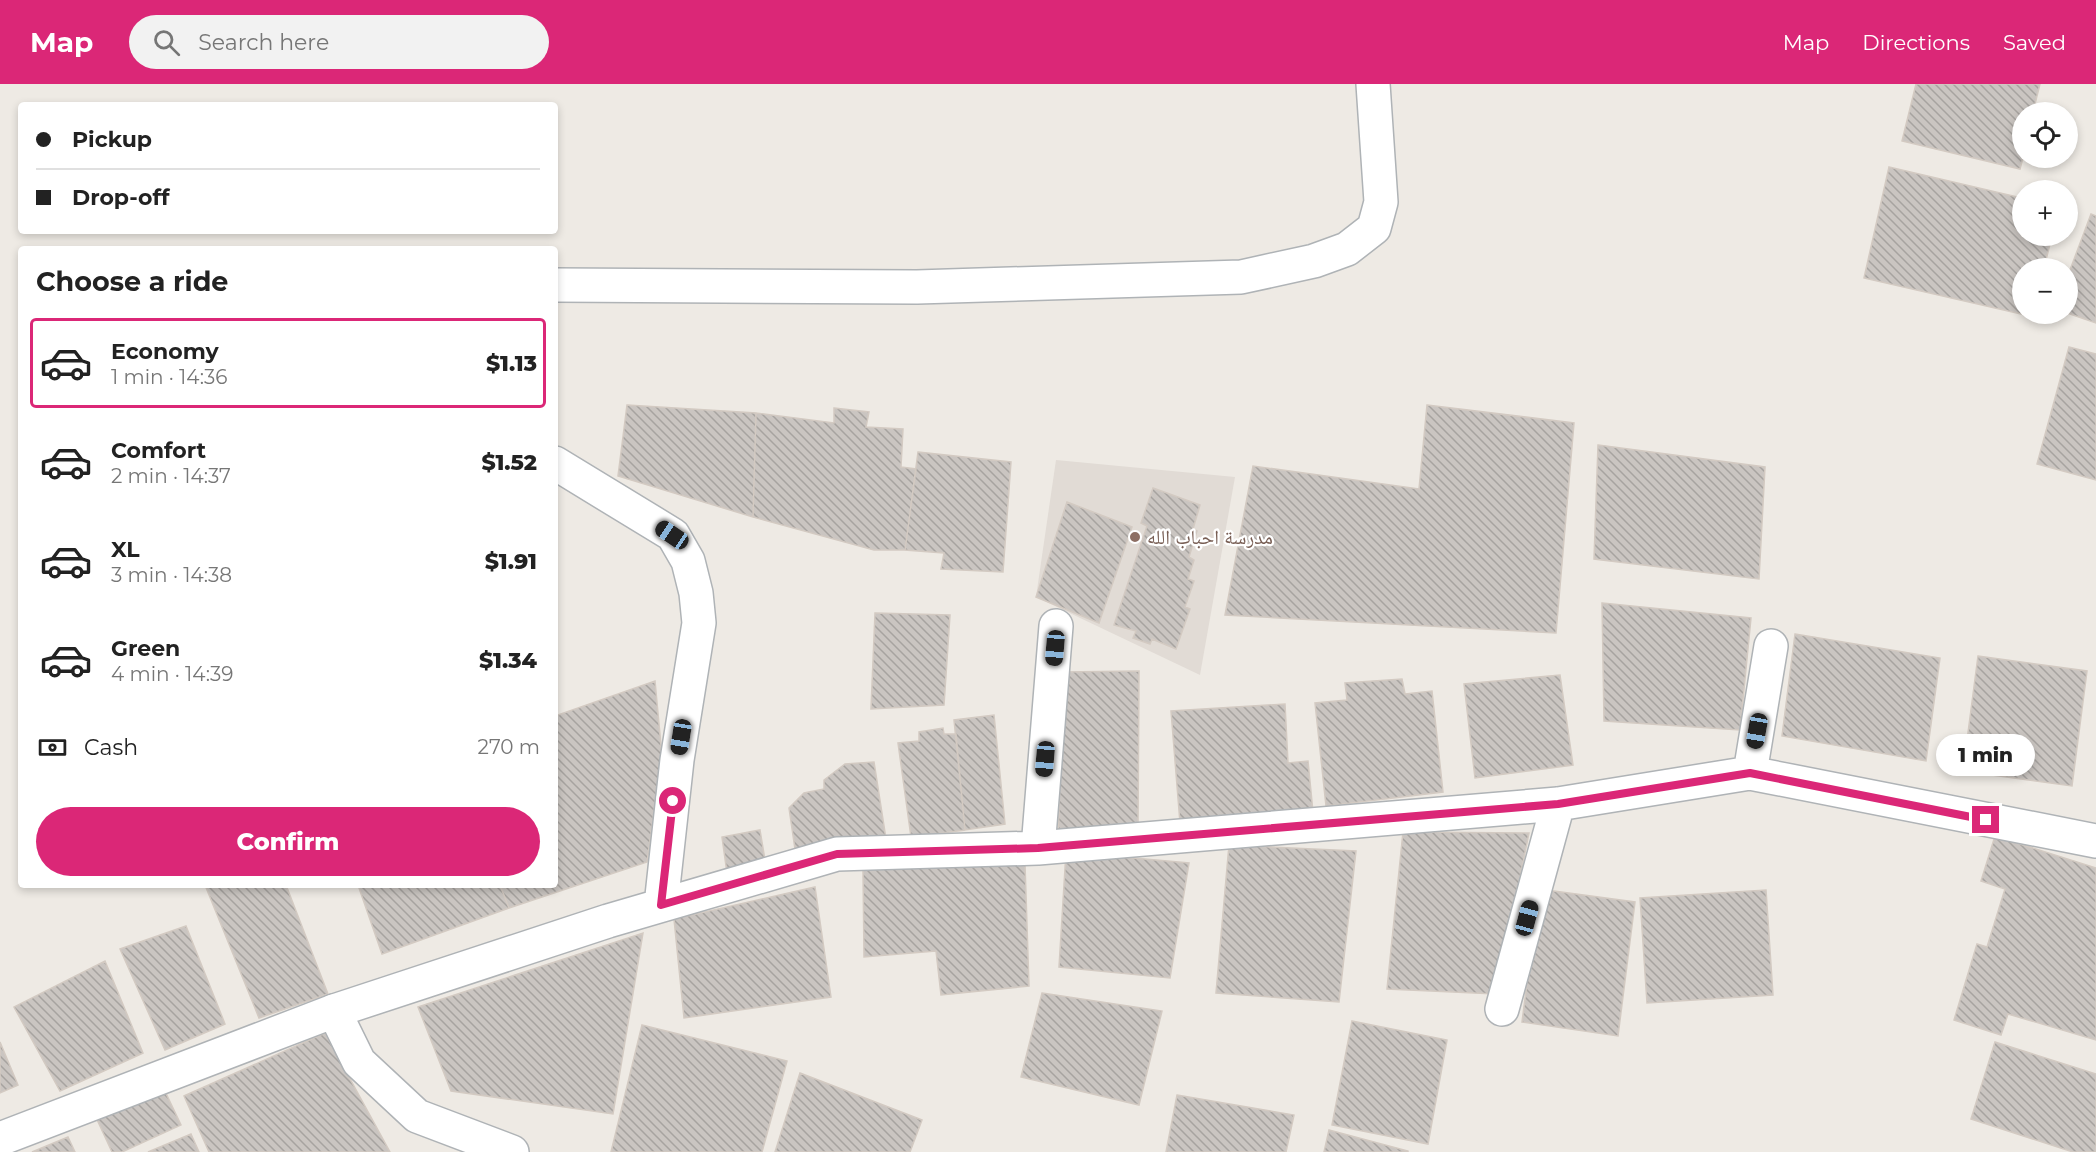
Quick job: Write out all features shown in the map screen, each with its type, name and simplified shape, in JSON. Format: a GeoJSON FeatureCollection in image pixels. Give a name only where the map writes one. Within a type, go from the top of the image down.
{"type":"FeatureCollection","features":[{"type":"Feature","properties":{"kind":"street"},"geometry":{"type":"LineString","coordinates":[[558,285],[917,287],[1241,277],[1314,261],[1347,249],[1374,228],[1382,202],[1373,84]]}},
{"type":"Feature","properties":{"kind":"street"},"geometry":{"type":"LineString","coordinates":[[558,465],[672,535],[688,561],[696,593],[699,623],[677,760],[661,905]]}},
{"type":"Feature","properties":{"kind":"street"},"geometry":{"type":"LineString","coordinates":[[1038,848],[1056,626]]}},
{"type":"Feature","properties":{"kind":"street"},"geometry":{"type":"LineString","coordinates":[[1750,773],[1771,646]]}},
{"type":"Feature","properties":{"kind":"street"},"geometry":{"type":"LineString","coordinates":[[0,1139],[334,1011],[661,905],[837,854],[1038,848],[1558,804],[1750,773],[2096,841]]}},
{"type":"Feature","properties":{"kind":"street"},"geometry":{"type":"LineString","coordinates":[[1502,1009],[1558,804]]}},
{"type":"Feature","properties":{"kind":"street"},"geometry":{"type":"LineString","coordinates":[[334,1011],[359,1062],[417,1116],[512,1152]]}},
{"type":"Feature","properties":{"kind":"shaded area","name":"مدرسة احباب الله"},"geometry":{"type":"Polygon","coordinates":[[[1056,460],[1235,477],[1200,675],[1036,597],[1056,460]]]}},
{"type":"Feature","properties":{"kind":"building"},"geometry":{"type":"Polygon","coordinates":[[[1916,84],[2040,84],[2036,102],[2012,102],[2012,167],[1902,141],[1916,84]]]}},
{"type":"Feature","properties":{"kind":"building"},"geometry":{"type":"Polygon","coordinates":[[[1889,167],[2012,196],[2012,246],[2050,246],[2046,258],[2012,258],[2012,312],[1864,278],[1889,167]]]}},
{"type":"Feature","properties":{"kind":"building"},"geometry":{"type":"Polygon","coordinates":[[[2091,214],[2096,216],[2096,323],[2078,317],[2078,258],[2074,258],[2091,214]]]}},
{"type":"Feature","properties":{"kind":"building"},"geometry":{"type":"Polygon","coordinates":[[[2069,347],[2096,354],[2096,480],[2037,464],[2069,347]]]}},
{"type":"Feature","properties":{"kind":"building"},"geometry":{"type":"Polygon","coordinates":[[[627,405],[756,413],[753,517],[618,476],[627,405]]]}},
{"type":"Feature","properties":{"kind":"building"},"geometry":{"type":"Polygon","coordinates":[[[1427,405],[1574,423],[1556,633],[1225,615],[1253,466],[1419,489],[1427,405]]]}},
{"type":"Feature","properties":{"kind":"building"},"geometry":{"type":"Polygon","coordinates":[[[834,408],[869,412],[866,427],[903,429],[901,467],[916,469],[905,550],[874,550],[753,517],[756,413],[834,423],[834,408]]]}},
{"type":"Feature","properties":{"kind":"building"},"geometry":{"type":"Polygon","coordinates":[[[1598,445],[1765,467],[1759,579],[1594,559],[1598,445]]]}},
{"type":"Feature","properties":{"kind":"building"},"geometry":{"type":"Polygon","coordinates":[[[918,452],[1011,462],[1003,572],[941,569],[944,553],[905,550],[918,452]]]}},
{"type":"Feature","properties":{"kind":"building"},"geometry":{"type":"Polygon","coordinates":[[[1153,488],[1200,505],[1193,529],[1197,531],[1189,557],[1194,560],[1188,579],[1194,581],[1185,607],[1190,609],[1176,649],[1152,639],[1150,644],[1133,638],[1136,631],[1114,625],[1147,526],[1141,523],[1153,488]]]}},
{"type":"Feature","properties":{"kind":"building"},"geometry":{"type":"Polygon","coordinates":[[[1067,502],[1132,527],[1099,623],[1036,597],[1067,502]]]}},
{"type":"Feature","properties":{"kind":"building"},"geometry":{"type":"Polygon","coordinates":[[[1602,603],[1751,618],[1740,730],[1604,721],[1602,603]]]}},
{"type":"Feature","properties":{"kind":"building"},"geometry":{"type":"Polygon","coordinates":[[[875,613],[950,615],[944,705],[871,709],[875,613]]]}},
{"type":"Feature","properties":{"kind":"building"},"geometry":{"type":"Polygon","coordinates":[[[1795,634],[1940,658],[1926,761],[1782,736],[1795,634]]]}},
{"type":"Feature","properties":{"kind":"building"},"geometry":{"type":"Polygon","coordinates":[[[1978,656],[2087,671],[2072,786],[1963,771],[1978,656]]]}},
{"type":"Feature","properties":{"kind":"building"},"geometry":{"type":"Polygon","coordinates":[[[1139,671],[1138,831],[1058,837],[1064,672],[1139,671]]]}},
{"type":"Feature","properties":{"kind":"building"},"geometry":{"type":"Polygon","coordinates":[[[1560,675],[1573,765],[1475,778],[1464,684],[1560,675]]]}},
{"type":"Feature","properties":{"kind":"building"},"geometry":{"type":"Polygon","coordinates":[[[1402,679],[1405,694],[1432,691],[1443,792],[1326,806],[1315,703],[1347,700],[1345,683],[1402,679]]]}},
{"type":"Feature","properties":{"kind":"building"},"geometry":{"type":"Polygon","coordinates":[[[655,681],[662,756],[647,862],[509,908],[501,888],[558,888],[558,715],[655,681]]]}},
{"type":"Feature","properties":{"kind":"building"},"geometry":{"type":"Polygon","coordinates":[[[1285,704],[1288,763],[1308,761],[1313,812],[1180,823],[1171,711],[1285,704]]]}},
{"type":"Feature","properties":{"kind":"building"},"geometry":{"type":"Polygon","coordinates":[[[994,715],[1005,824],[965,830],[954,720],[994,715]]]}},
{"type":"Feature","properties":{"kind":"building"},"geometry":{"type":"Polygon","coordinates":[[[943,728],[944,734],[956,734],[965,830],[911,837],[898,743],[919,741],[919,732],[943,728]]]}},
{"type":"Feature","properties":{"kind":"building"},"geometry":{"type":"Polygon","coordinates":[[[874,762],[887,845],[796,856],[789,808],[804,793],[824,789],[824,780],[845,764],[874,762]]]}},
{"type":"Feature","properties":{"kind":"building"},"geometry":{"type":"Polygon","coordinates":[[[760,830],[766,866],[727,873],[722,837],[760,830]]]}},
{"type":"Feature","properties":{"kind":"building"},"geometry":{"type":"Polygon","coordinates":[[[1403,832],[1529,833],[1496,994],[1387,989],[1403,832]]]}},
{"type":"Feature","properties":{"kind":"building"},"geometry":{"type":"Polygon","coordinates":[[[1995,836],[2096,868],[2096,1040],[2008,1014],[2001,1035],[1954,1020],[1977,944],[1987,947],[2005,889],[1981,881],[1995,836]]]}},
{"type":"Feature","properties":{"kind":"building"},"geometry":{"type":"Polygon","coordinates":[[[1229,845],[1356,851],[1339,1002],[1216,993],[1229,845]]]}},
{"type":"Feature","properties":{"kind":"building"},"geometry":{"type":"Polygon","coordinates":[[[1066,852],[1189,863],[1170,978],[1059,967],[1066,852]]]}},
{"type":"Feature","properties":{"kind":"building"},"geometry":{"type":"Polygon","coordinates":[[[1025,864],[1029,986],[941,995],[936,951],[864,957],[863,870],[1025,864]]]}},
{"type":"Feature","properties":{"kind":"building"},"geometry":{"type":"Polygon","coordinates":[[[815,887],[831,997],[684,1018],[674,919],[815,887]]]}},
{"type":"Feature","properties":{"kind":"building"},"geometry":{"type":"Polygon","coordinates":[[[206,888],[287,888],[328,994],[259,1018],[206,888]]]}},
{"type":"Feature","properties":{"kind":"building"},"geometry":{"type":"Polygon","coordinates":[[[359,888],[501,888],[509,908],[382,954],[359,888]]]}},
{"type":"Feature","properties":{"kind":"building"},"geometry":{"type":"Polygon","coordinates":[[[1539,889],[1635,902],[1618,1036],[1522,1022],[1539,889]]]}},
{"type":"Feature","properties":{"kind":"building"},"geometry":{"type":"Polygon","coordinates":[[[1766,890],[1773,995],[1647,1003],[1640,898],[1766,890]]]}},
{"type":"Feature","properties":{"kind":"building"},"geometry":{"type":"Polygon","coordinates":[[[186,926],[225,1024],[165,1050],[120,949],[186,926]]]}},
{"type":"Feature","properties":{"kind":"building"},"geometry":{"type":"Polygon","coordinates":[[[643,933],[613,1114],[451,1091],[418,1007],[643,933]]]}},
{"type":"Feature","properties":{"kind":"building"},"geometry":{"type":"Polygon","coordinates":[[[105,961],[143,1053],[60,1091],[14,1007],[105,961]]]}},
{"type":"Feature","properties":{"kind":"building"},"geometry":{"type":"Polygon","coordinates":[[[1042,993],[1162,1011],[1139,1105],[1021,1077],[1042,993]]]}},
{"type":"Feature","properties":{"kind":"building"},"geometry":{"type":"Polygon","coordinates":[[[1352,1021],[1447,1040],[1428,1144],[1332,1125],[1352,1021]]]}},
{"type":"Feature","properties":{"kind":"building"},"geometry":{"type":"Polygon","coordinates":[[[642,1025],[787,1061],[762,1152],[611,1152],[642,1025]]]}},
{"type":"Feature","properties":{"kind":"building"},"geometry":{"type":"Polygon","coordinates":[[[325,1033],[390,1152],[209,1152],[184,1096],[325,1033]]]}},
{"type":"Feature","properties":{"kind":"building"},"geometry":{"type":"Polygon","coordinates":[[[0,1042],[18,1085],[0,1093],[0,1042]]]}},
{"type":"Feature","properties":{"kind":"building"},"geometry":{"type":"Polygon","coordinates":[[[1995,1042],[2096,1074],[2096,1152],[2073,1152],[1971,1119],[1995,1042]]]}},
{"type":"Feature","properties":{"kind":"building"},"geometry":{"type":"Polygon","coordinates":[[[800,1073],[922,1120],[910,1152],[775,1152],[800,1073]]]}},
{"type":"Feature","properties":{"kind":"building"},"geometry":{"type":"Polygon","coordinates":[[[163,1087],[181,1125],[122,1152],[112,1152],[93,1111],[163,1087]]]}},
{"type":"Feature","properties":{"kind":"building"},"geometry":{"type":"Polygon","coordinates":[[[1177,1095],[1294,1115],[1286,1152],[1166,1152],[1177,1095]]]}},
{"type":"Feature","properties":{"kind":"building"},"geometry":{"type":"Polygon","coordinates":[[[1329,1130],[1408,1151],[1408,1152],[1324,1152],[1329,1130]]]}},
{"type":"Feature","properties":{"kind":"building"},"geometry":{"type":"Polygon","coordinates":[[[191,1134],[199,1152],[148,1152],[191,1134]]]}},
{"type":"Feature","properties":{"kind":"building"},"geometry":{"type":"Polygon","coordinates":[[[68,1137],[75,1152],[32,1152],[68,1137]]]}},
{"type":"Feature","properties":{"kind":"place","name":"مدرسة احباب الله"},"geometry":{"type":"Point","coordinates":[1135,537]}},
{"type":"Feature","properties":{"kind":"route"},"geometry":{"type":"LineString","coordinates":[[673,801],[661,905],[837,854],[1038,848],[1558,804],[1750,773],[1986,820]]}}]}
